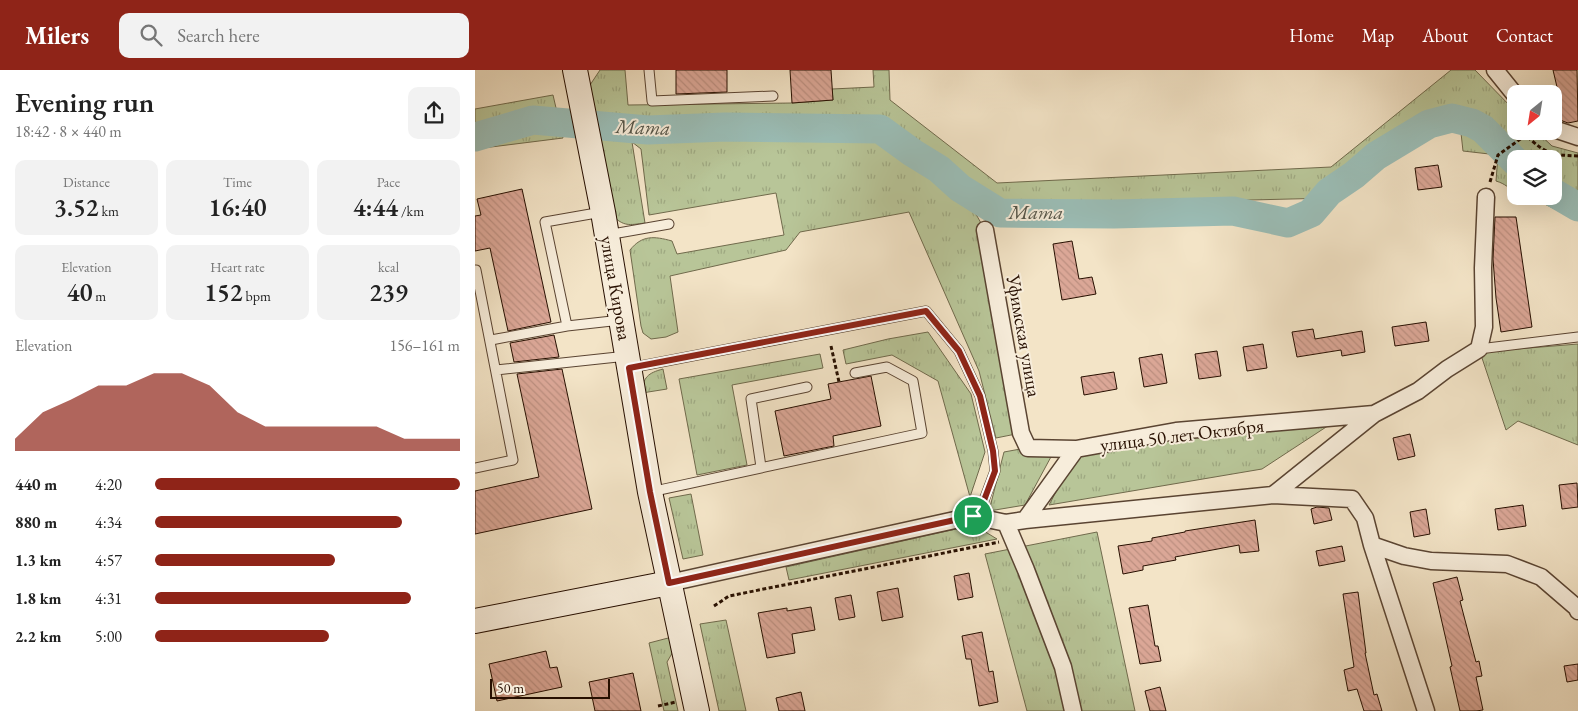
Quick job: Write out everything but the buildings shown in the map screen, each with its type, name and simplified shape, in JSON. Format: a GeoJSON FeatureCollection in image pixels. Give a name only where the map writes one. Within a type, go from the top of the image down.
{"type":"FeatureCollection","features":[{"type":"Feature","properties":{"kind":"main road","name":"улица Кирова"},"geometry":{"type":"LineString","coordinates":[[575,70],[603,212],[650,492],[669,583],[686,706]]}},
{"type":"Feature","properties":{"kind":"main road"},"geometry":{"type":"LineString","coordinates":[[475,621],[669,583]]}},
{"type":"Feature","properties":{"kind":"street"},"geometry":{"type":"LineString","coordinates":[[1495,70],[1507,85]]}},
{"type":"Feature","properties":{"kind":"street"},"geometry":{"type":"LineString","coordinates":[[1563,132],[1578,137]]}},
{"type":"Feature","properties":{"kind":"street"},"geometry":{"type":"LineString","coordinates":[[1479,349],[1484,327],[1483,268],[1486,197]]}},
{"type":"Feature","properties":{"kind":"street","name":"Уфимская улица"},"geometry":{"type":"LineString","coordinates":[[985,230],[1021,433],[1028,448],[1076,449]]}},
{"type":"Feature","properties":{"kind":"street","name":"улица 50 лет Октября"},"geometry":{"type":"LineString","coordinates":[[1273,495],[1374,414],[1418,391],[1447,369],[1479,349]]}},
{"type":"Feature","properties":{"kind":"street","name":"улица 50 лет Октября"},"geometry":{"type":"LineString","coordinates":[[1025,520],[1076,449],[1177,432],[1374,414]]}},
{"type":"Feature","properties":{"kind":"street"},"geometry":{"type":"LineString","coordinates":[[669,583],[973,516],[1006,524],[1025,520],[1273,495],[1352,500],[1365,518],[1372,545],[1427,711]]}},
{"type":"Feature","properties":{"kind":"street"},"geometry":{"type":"LineString","coordinates":[[1006,524],[1026,570],[1063,667],[1073,711]]}},
{"type":"Feature","properties":{"kind":"street"},"geometry":{"type":"LineString","coordinates":[[1372,545],[1404,556],[1431,561],[1507,564],[1541,577],[1577,608],[1578,611]]}},
{"type":"Feature","properties":{"kind":"lane"},"geometry":{"type":"LineString","coordinates":[[649,70],[652,101],[773,96]]}},
{"type":"Feature","properties":{"kind":"lane"},"geometry":{"type":"LineString","coordinates":[[567,326],[545,222],[603,212]]}},
{"type":"Feature","properties":{"kind":"lane"},"geometry":{"type":"LineString","coordinates":[[607,236],[669,224]]}},
{"type":"Feature","properties":{"kind":"lane"},"geometry":{"type":"LineString","coordinates":[[475,270],[491,340],[513,460],[475,468]]}},
{"type":"Feature","properties":{"kind":"lane"},"geometry":{"type":"LineString","coordinates":[[496,370],[604,359],[628,362],[926,311],[959,351],[980,396],[993,451],[995,471],[983,503],[973,516]]}},
{"type":"Feature","properties":{"kind":"lane"},"geometry":{"type":"LineString","coordinates":[[491,340],[567,326],[621,320]]}},
{"type":"Feature","properties":{"kind":"lane"},"geometry":{"type":"LineString","coordinates":[[1479,349],[1578,337]]}},
{"type":"Feature","properties":{"kind":"lane"},"geometry":{"type":"LineString","coordinates":[[650,492],[922,433],[913,381],[887,367],[855,373]]}},
{"type":"Feature","properties":{"kind":"lane"},"geometry":{"type":"LineString","coordinates":[[761,468],[751,399],[807,387]]}},
{"type":"Feature","properties":{"kind":"path"},"geometry":{"type":"LineString","coordinates":[[1486,197],[1498,155],[1526,135],[1539,148],[1557,156],[1578,156]]}},
{"type":"Feature","properties":{"kind":"path"},"geometry":{"type":"LineString","coordinates":[[831,346],[839,382]]}},
{"type":"Feature","properties":{"kind":"path"},"geometry":{"type":"LineString","coordinates":[[714,606],[729,596],[1013,540]]}},
{"type":"Feature","properties":{"kind":"path"},"geometry":{"type":"LineString","coordinates":[[659,706],[686,706]]}},
{"type":"Feature","properties":{"kind":"green space"},"geometry":{"type":"Polygon","coordinates":[[[600,70],[625,70],[628,105],[792,103],[833,100],[832,89],[874,87],[873,70],[889,70],[890,100],[997,183],[1331,167],[1451,70],[1475,70],[1507,103],[1507,140],[1546,140],[1552,146],[1578,153],[1578,220],[1547,205],[1562,205],[1562,150],[1507,150],[1507,186],[1496,181],[1498,155],[1463,151],[1460,124],[1435,127],[1332,198],[1004,206],[973,209],[985,230],[1021,433],[996,438],[979,371],[909,212],[800,232],[786,250],[670,276],[678,332],[666,337],[651,339],[643,333],[630,250],[639,242],[649,238],[672,241],[677,254],[784,235],[776,193],[649,215],[641,149],[632,142],[645,223],[627,224],[620,222],[612,215],[590,85],[600,70]]]}},
{"type":"Feature","properties":{"kind":"green space"},"geometry":{"type":"Polygon","coordinates":[[[553,95],[563,138],[475,149],[475,109],[553,95]]]}},
{"type":"Feature","properties":{"kind":"green space"},"geometry":{"type":"Polygon","coordinates":[[[928,332],[971,394],[985,452],[970,497],[938,381],[892,355],[846,364],[843,350],[928,332]]]}},
{"type":"Feature","properties":{"kind":"green space"},"geometry":{"type":"Polygon","coordinates":[[[1578,344],[1578,445],[1518,421],[1506,430],[1480,352],[1578,344]]]}},
{"type":"Feature","properties":{"kind":"green space"},"geometry":{"type":"Polygon","coordinates":[[[820,354],[823,368],[732,385],[747,465],[697,475],[679,379],[820,354]]]}},
{"type":"Feature","properties":{"kind":"green space"},"geometry":{"type":"Polygon","coordinates":[[[663,369],[667,389],[642,393],[647,376],[663,369]]]}},
{"type":"Feature","properties":{"kind":"green space"},"geometry":{"type":"Polygon","coordinates":[[[1346,414],[1262,469],[1049,505],[1083,441],[1346,414]]]}},
{"type":"Feature","properties":{"kind":"green space"},"geometry":{"type":"Polygon","coordinates":[[[1059,442],[1025,505],[989,511],[1004,452],[1059,442]]]}},
{"type":"Feature","properties":{"kind":"green space"},"geometry":{"type":"Polygon","coordinates":[[[691,494],[703,555],[683,559],[669,498],[691,494]]]}},
{"type":"Feature","properties":{"kind":"green space"},"geometry":{"type":"Polygon","coordinates":[[[974,525],[997,539],[789,580],[786,567],[974,525]]]}},
{"type":"Feature","properties":{"kind":"green space"},"geometry":{"type":"Polygon","coordinates":[[[1097,532],[1135,711],[1027,711],[985,554],[1097,532]]]}},
{"type":"Feature","properties":{"kind":"green space"},"geometry":{"type":"Polygon","coordinates":[[[726,620],[746,711],[719,711],[700,624],[726,620]]]}},
{"type":"Feature","properties":{"kind":"green space"},"geometry":{"type":"Polygon","coordinates":[[[672,637],[674,650],[667,662],[678,711],[664,711],[649,643],[672,637]]]}},
{"type":"Feature","properties":{"kind":"waterway","name":"Мата"},"geometry":{"type":"LineString","coordinates":[[475,137],[533,120],[648,130],[725,127],[880,129],[939,169],[960,188],[1000,213],[1114,214],[1233,211],[1288,223],[1311,213],[1329,192],[1354,175],[1376,156],[1429,124],[1452,118],[1472,123],[1483,129],[1507,153]]}},
{"type":"Feature","properties":{"kind":"waterway","name":"Мата"},"geometry":{"type":"LineString","coordinates":[[1562,198],[1578,207]]}},
{"type":"Feature","properties":{"kind":"route"},"geometry":{"type":"LineString","coordinates":[[926,311],[959,351],[980,396],[993,451],[995,471],[983,503],[973,516],[708,576],[669,583],[650,492],[629,368],[926,311]]}}]}
